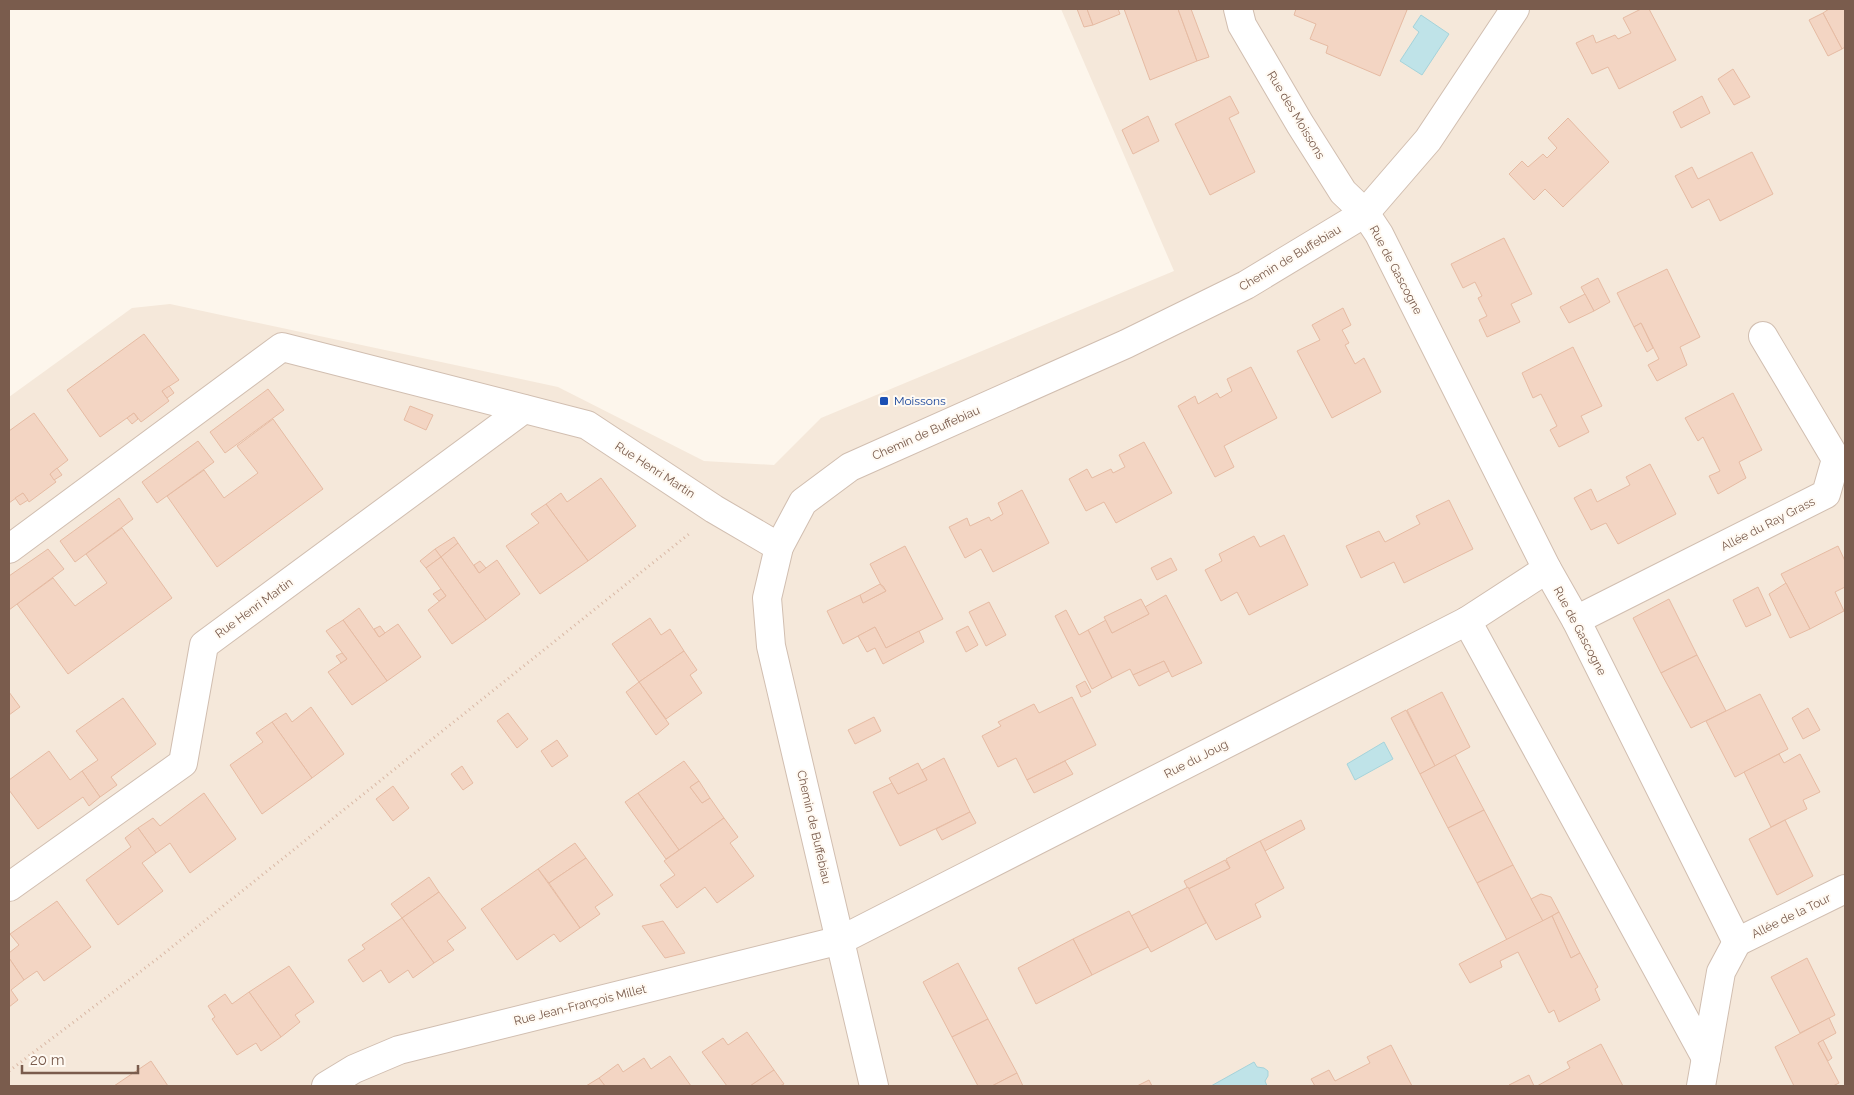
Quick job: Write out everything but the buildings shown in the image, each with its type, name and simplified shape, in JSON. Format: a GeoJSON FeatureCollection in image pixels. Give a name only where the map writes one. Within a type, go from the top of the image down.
{"type":"FeatureCollection","features":[{"type":"Feature","properties":{"kind":"street","name":"Rue des Moissons"},"geometry":{"type":"LineString","coordinates":[[1238,9],[1242,25],[1300,124],[1343,192],[1365,214]]}},
{"type":"Feature","properties":{"kind":"street","name":"Chemin de Buffebiau"},"geometry":{"type":"LineString","coordinates":[[874,1086],[771,646],[766,598],[778,547],[803,502],[850,467],[1126,344],[1246,285],[1365,214],[1428,140],[1515,9]]}},
{"type":"Feature","properties":{"kind":"street","name":"Rue de Gascogne"},"geometry":{"type":"LineString","coordinates":[[1365,214],[1383,242],[1547,569],[1576,620],[1737,942]]}},
{"type":"Feature","properties":{"kind":"street","name":"Allée du Ray Grass"},"geometry":{"type":"LineString","coordinates":[[1576,620],[1826,494],[1836,459],[1764,336]]}},
{"type":"Feature","properties":{"kind":"street","name":"Rue Henri Martin"},"geometry":{"type":"LineString","coordinates":[[9,549],[282,347],[587,425],[714,509],[778,547]]}},
{"type":"Feature","properties":{"kind":"street","name":"Rue Henri Martin"},"geometry":{"type":"LineString","coordinates":[[9,887],[183,763],[204,645],[524,409]]}},
{"type":"Feature","properties":{"kind":"street","name":"Rue du Joug"},"geometry":{"type":"LineString","coordinates":[[841,940],[1467,621],[1547,569]]}},
{"type":"Feature","properties":{"kind":"street"},"geometry":{"type":"LineString","coordinates":[[1467,621],[1706,1058]]}},
{"type":"Feature","properties":{"kind":"street","name":"Allée de la Tour"},"geometry":{"type":"LineString","coordinates":[[1737,942],[1845,889]]}},
{"type":"Feature","properties":{"kind":"street","name":"Rue Jean-François Millet"},"geometry":{"type":"LineString","coordinates":[[326,1086],[354,1069],[399,1050],[841,940]]}},
{"type":"Feature","properties":{"kind":"street"},"geometry":{"type":"LineString","coordinates":[[1702,1086],[1721,972],[1737,942]]}},
{"type":"Feature","properties":{"kind":"path"},"geometry":{"type":"LineString","coordinates":[[9,1071],[157,959],[304,842],[691,533],[714,509]]}},
{"type":"Feature","properties":{"kind":"shaded area"},"geometry":{"type":"Polygon","coordinates":[[[1061,9],[1845,9],[1845,1086],[9,1086],[9,397],[132,308],[170,304],[558,387],[704,461],[774,465],[821,418],[1174,271],[1061,9]]]}},
{"type":"Feature","properties":{"kind":"water"},"geometry":{"type":"Polygon","coordinates":[[[1421,15],[1449,34],[1422,75],[1400,61],[1419,32],[1413,27],[1421,15]]]}},
{"type":"Feature","properties":{"kind":"water"},"geometry":{"type":"Polygon","coordinates":[[[1384,742],[1393,759],[1355,780],[1347,764],[1384,742]]]}},
{"type":"Feature","properties":{"kind":"water"},"geometry":{"type":"Polygon","coordinates":[[[1254,1062],[1257,1067],[1268,1071],[1265,1081],[1267,1086],[1211,1086],[1254,1062]]]}},
{"type":"Feature","properties":{"kind":"place","name":"Moissons"},"geometry":{"type":"Point","coordinates":[884,401]}}]}
